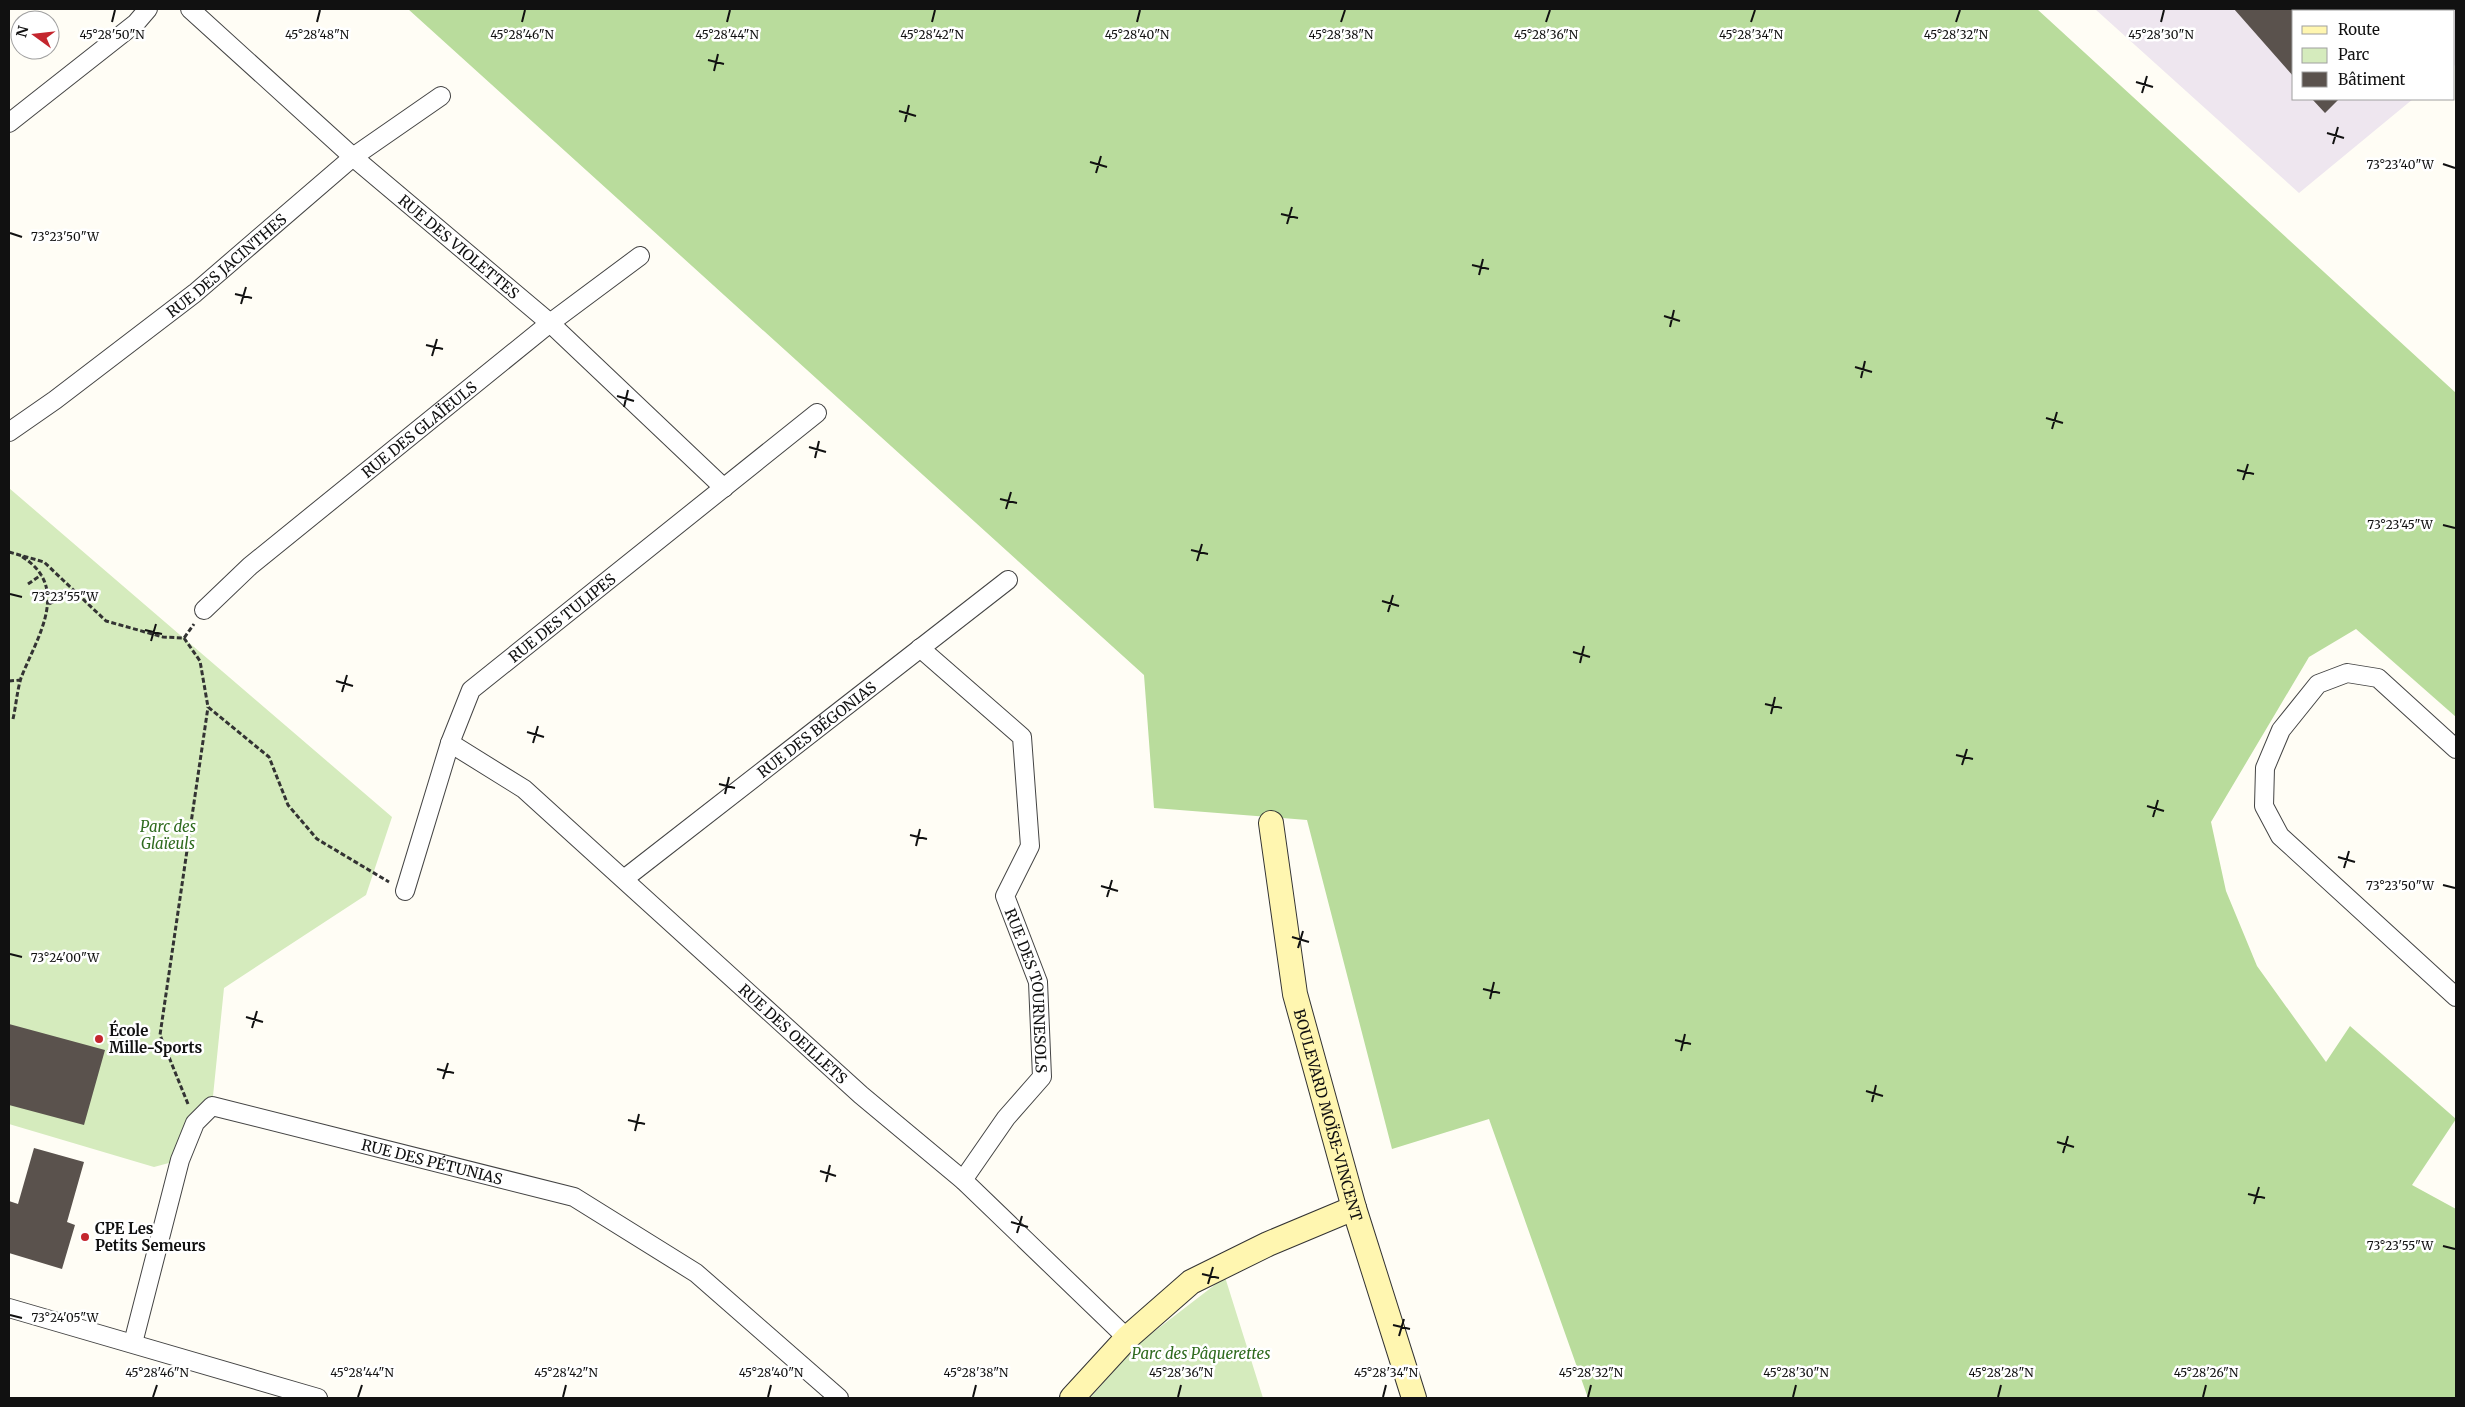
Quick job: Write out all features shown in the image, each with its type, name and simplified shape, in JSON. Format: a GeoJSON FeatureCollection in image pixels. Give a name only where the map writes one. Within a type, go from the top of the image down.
{"type":"FeatureCollection","features":[{"type":"Feature","properties":{"kind":"street"},"geometry":{"type":"LineString","coordinates":[[9,123],[136,23],[148,9]]}},
{"type":"Feature","properties":{"kind":"street","name":"RUE DES VIOLETTES"},"geometry":{"type":"LineString","coordinates":[[190,9],[353,157],[550,323],[724,488]]}},
{"type":"Feature","properties":{"kind":"street","name":"RUE DES JACINTHES"},"geometry":{"type":"LineString","coordinates":[[9,432],[55,400],[195,293],[353,157],[441,96]]}},
{"type":"Feature","properties":{"kind":"street","name":"RUE DES GLAÏEULS"},"geometry":{"type":"LineString","coordinates":[[204,610],[250,566],[550,323],[640,256]]}},
{"type":"Feature","properties":{"kind":"street","name":"RUE DES TULIPES"},"geometry":{"type":"LineString","coordinates":[[405,891],[450,744],[471,690],[817,413]]}},
{"type":"Feature","properties":{"kind":"street","name":"RUE DES BÉGONIAS"},"geometry":{"type":"LineString","coordinates":[[624,879],[1008,580]]}},
{"type":"Feature","properties":{"kind":"street","name":"RUE DES TOURNESOLS"},"geometry":{"type":"LineString","coordinates":[[920,648],[1022,737],[1030,846],[1005,896],[1038,982],[1042,1077],[1006,1118],[963,1180]]}},
{"type":"Feature","properties":{"kind":"street"},"geometry":{"type":"LineString","coordinates":[[2456,749],[2378,678],[2347,672],[2318,684],[2281,730],[2266,768],[2264,806],[2280,836],[2456,997]]}},
{"type":"Feature","properties":{"kind":"street","name":"RUE DES OEILLETS"},"geometry":{"type":"LineString","coordinates":[[450,744],[524,789],[862,1095],[963,1180],[1127,1338]]}},
{"type":"Feature","properties":{"kind":"street","name":"BOULEVARD MOÏSE-VINCENT"},"geometry":{"type":"LineString","coordinates":[[1271,823],[1295,994],[1354,1208],[1414,1398]]}},
{"type":"Feature","properties":{"kind":"street","name":"RUE DES PÉTUNIAS"},"geometry":{"type":"LineString","coordinates":[[133,1343],[180,1160],[195,1123],[212,1106],[574,1196],[696,1273],[839,1398]]}},
{"type":"Feature","properties":{"kind":"street"},"geometry":{"type":"LineString","coordinates":[[1072,1398],[1127,1338],[1191,1282],[1268,1244],[1354,1208]]}},
{"type":"Feature","properties":{"kind":"street"},"geometry":{"type":"LineString","coordinates":[[9,1308],[318,1398]]}},
{"type":"Feature","properties":{"kind":"path"},"geometry":{"type":"LineString","coordinates":[[9,552],[44,562],[73,592],[106,621],[163,637],[184,638]]}},
{"type":"Feature","properties":{"kind":"path"},"geometry":{"type":"LineString","coordinates":[[13,720],[21,680],[40,635],[50,604],[45,582],[34,564],[16,553]]}},
{"type":"Feature","properties":{"kind":"path"},"geometry":{"type":"LineString","coordinates":[[28,584],[41,575]]}},
{"type":"Feature","properties":{"kind":"path"},"geometry":{"type":"LineString","coordinates":[[50,604],[73,592]]}},
{"type":"Feature","properties":{"kind":"path"},"geometry":{"type":"LineString","coordinates":[[184,638],[204,610]]}},
{"type":"Feature","properties":{"kind":"path"},"geometry":{"type":"LineString","coordinates":[[184,638],[200,661],[208,707],[160,1034],[195,1123]]}},
{"type":"Feature","properties":{"kind":"path"},"geometry":{"type":"LineString","coordinates":[[9,681],[21,680]]}},
{"type":"Feature","properties":{"kind":"path"},"geometry":{"type":"LineString","coordinates":[[208,707],[269,757],[288,805],[317,838],[405,891]]}},
{"type":"Feature","properties":{"kind":"shaded area"},"geometry":{"type":"Polygon","coordinates":[[[2095,9],[2456,9],[2455,64],[2455,10],[2292,10],[2292,100],[2412,100],[2299,193],[2095,9]]]}},
{"type":"Feature","properties":{"kind":"green space"},"geometry":{"type":"Polygon","coordinates":[[[408,9],[2037,9],[2456,393],[2456,717],[2356,629],[2309,657],[2211,822],[2226,891],[2257,966],[2326,1062],[2350,1026],[2456,1119],[2412,1185],[2456,1209],[2456,1398],[1588,1398],[1489,1119],[1392,1149],[1307,820],[1154,808],[1144,675],[408,9]]]}},
{"type":"Feature","properties":{"kind":"green space","name":"Parc des Glaïeuls"},"geometry":{"type":"Polygon","coordinates":[[[9,488],[392,817],[366,895],[224,988],[212,1106],[180,1160],[154,1167],[9,1124],[9,488]]]}},
{"type":"Feature","properties":{"kind":"green space","name":"Parc des Pâquerettes"},"geometry":{"type":"Polygon","coordinates":[[[1225,1277],[1263,1398],[1090,1398],[1138,1344],[1225,1277]]]}},
{"type":"Feature","properties":{"kind":"building"},"geometry":{"type":"Polygon","coordinates":[[[2234,9],[2398,9],[2292,10],[2292,75],[2234,9]]]}},
{"type":"Feature","properties":{"kind":"building"},"geometry":{"type":"Polygon","coordinates":[[[2313,100],[2338,100],[2325,113],[2313,100]]]}},
{"type":"Feature","properties":{"kind":"building"},"geometry":{"type":"Polygon","coordinates":[[[9,1024],[105,1050],[84,1125],[9,1105],[9,1024]]]}},
{"type":"Feature","properties":{"kind":"building"},"geometry":{"type":"Polygon","coordinates":[[[34,1148],[84,1162],[67,1222],[75,1225],[62,1269],[9,1253],[9,1201],[18,1204],[34,1148]]]}},
{"type":"Feature","properties":{"kind":"place","name":"École Mille-Sports"},"geometry":{"type":"Point","coordinates":[99,1039]}},
{"type":"Feature","properties":{"kind":"place","name":"CPE Les Petits Semeurs"},"geometry":{"type":"Point","coordinates":[85,1237]}}]}
